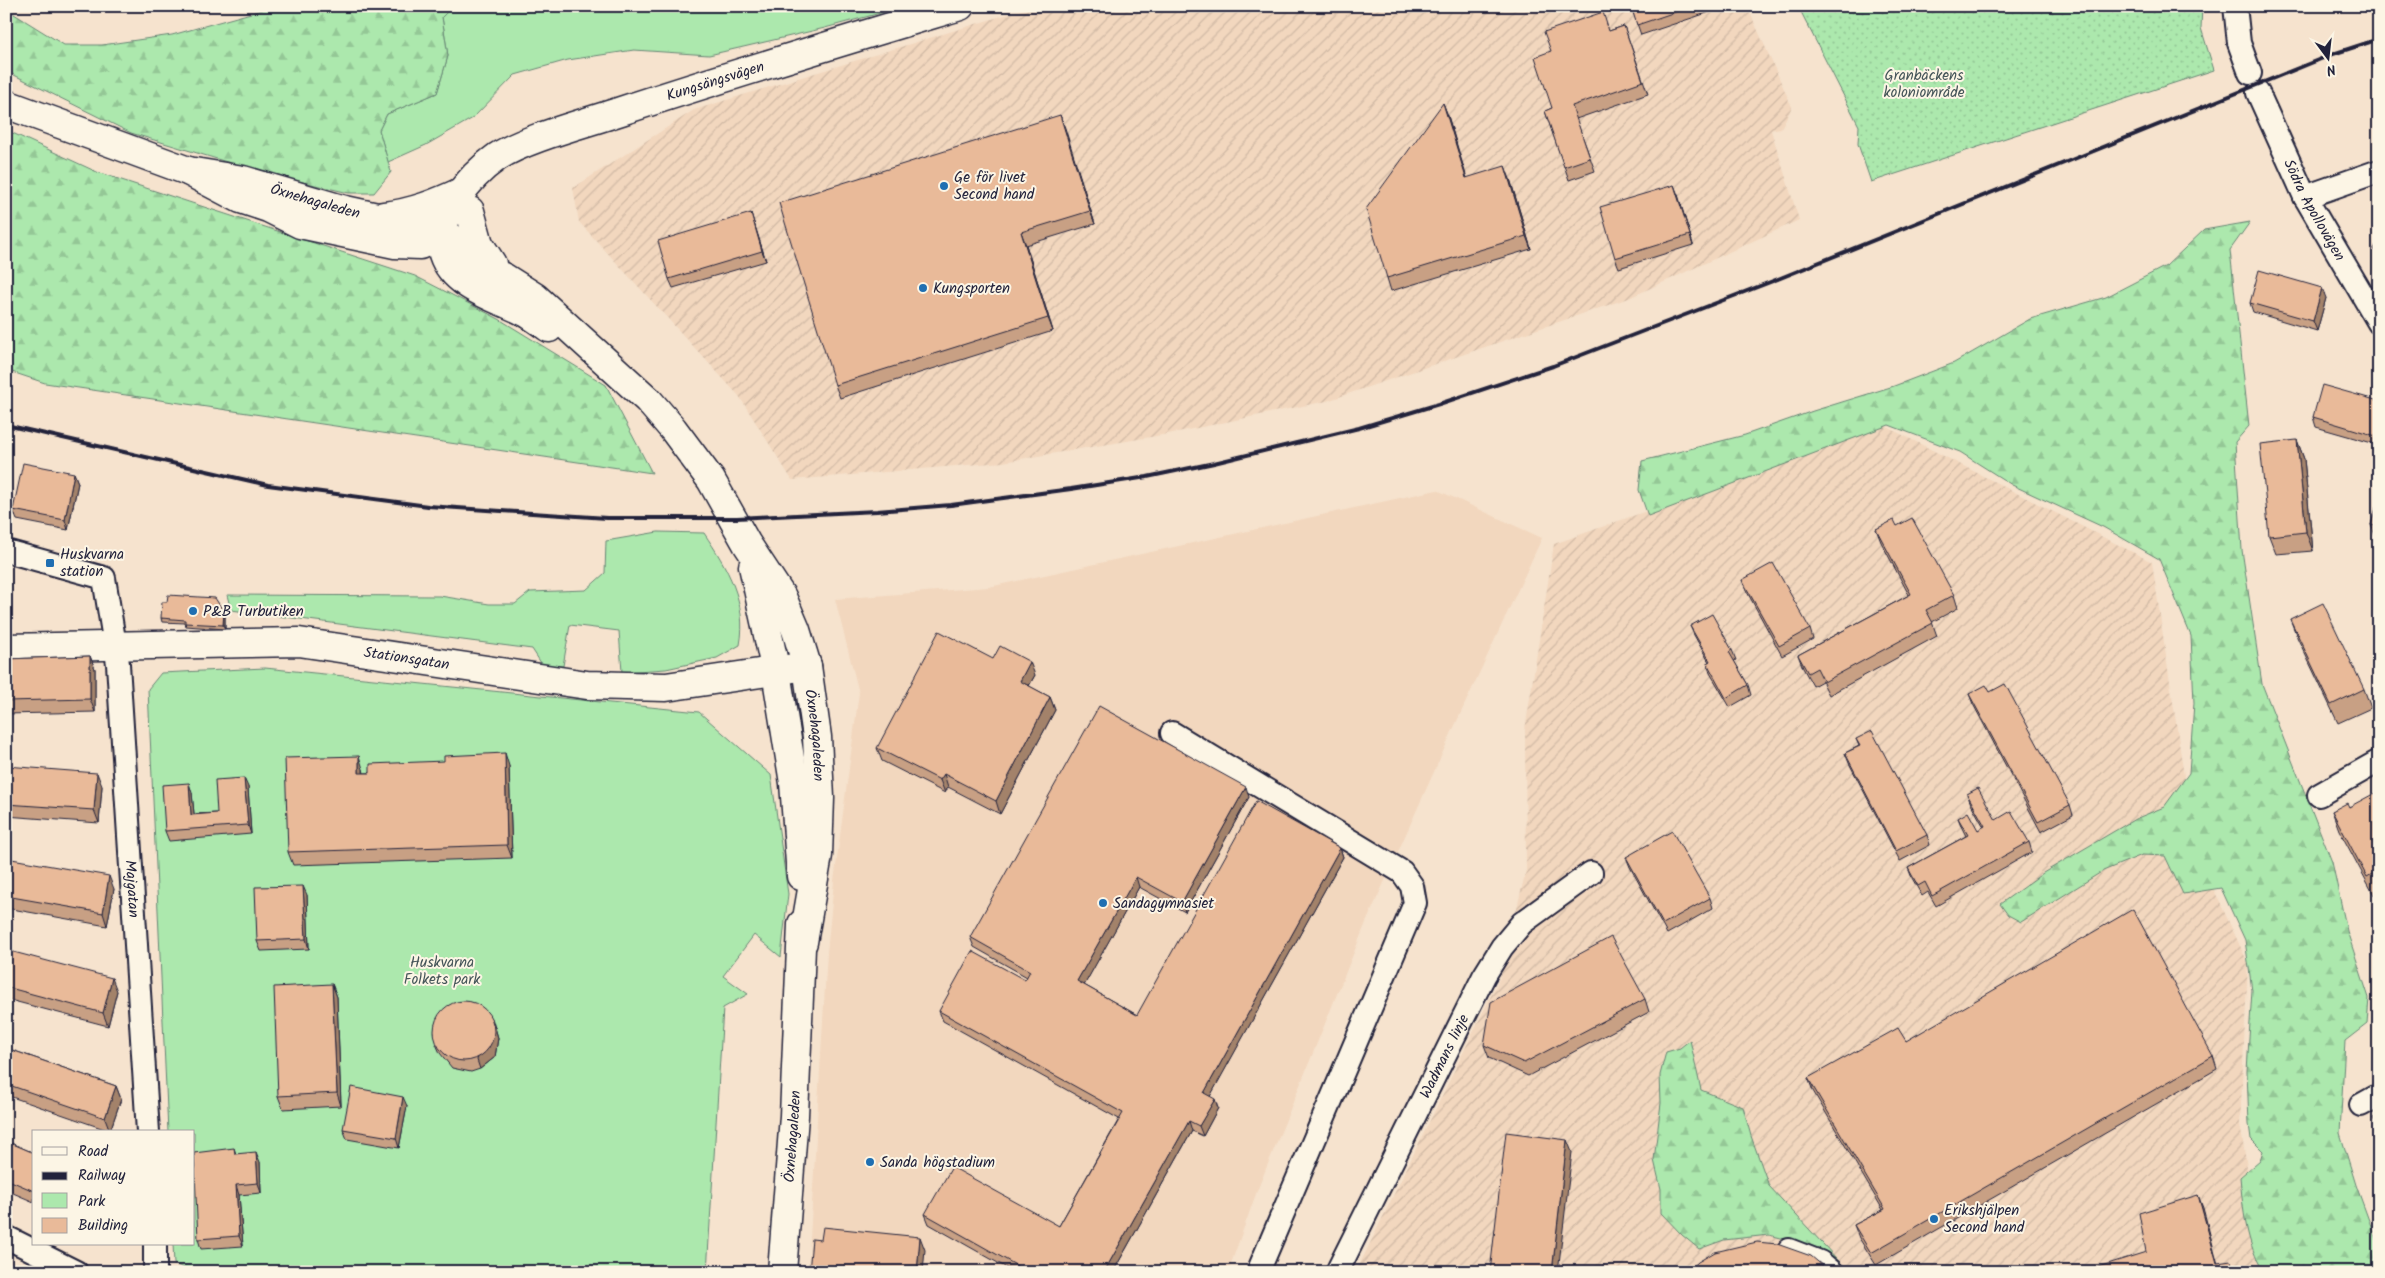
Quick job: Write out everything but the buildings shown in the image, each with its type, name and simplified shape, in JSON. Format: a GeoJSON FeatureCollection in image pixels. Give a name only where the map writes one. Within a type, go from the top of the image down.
{"type":"FeatureCollection","features":[{"type":"Feature","properties":{"kind":"street","name":"Kungsängsvägen"},"geometry":{"type":"LineString","coordinates":[[442,236],[456,227],[471,192],[490,163],[510,150],[660,98],[960,6]]}},
{"type":"Feature","properties":{"kind":"street"},"geometry":{"type":"LineString","coordinates":[[2235,6],[2239,44],[2250,73]]}},
{"type":"Feature","properties":{"kind":"street","name":"Södra Apollovägen"},"geometry":{"type":"LineString","coordinates":[[2258,93],[2305,197],[2379,323]]}},
{"type":"Feature","properties":{"kind":"street","name":"Öxnehagaleden"},"geometry":{"type":"LineString","coordinates":[[6,104],[188,171],[243,180],[345,210],[375,228],[423,263],[450,268]]}},
{"type":"Feature","properties":{"kind":"street"},"geometry":{"type":"LineString","coordinates":[[2305,197],[2379,171]]}},
{"type":"Feature","properties":{"kind":"street","name":"Kungsängsvägen"},"geometry":{"type":"LineString","coordinates":[[375,228],[416,210],[471,192]]}},
{"type":"Feature","properties":{"kind":"street"},"geometry":{"type":"LineString","coordinates":[[471,192],[479,244],[490,263],[505,278]]}},
{"type":"Feature","properties":{"kind":"street","name":"Öxnehagaleden"},"geometry":{"type":"LineString","coordinates":[[375,228],[452,238],[465,248],[478,265],[505,278],[535,297],[626,378],[660,414],[711,480],[747,544],[782,597],[796,630],[807,666],[817,737],[820,798],[818,855],[803,942]]}},
{"type":"Feature","properties":{"kind":"street","name":"Öxnehagaleden"},"geometry":{"type":"LineString","coordinates":[[442,236],[443,254],[450,268],[466,284],[528,314],[626,378]]}},
{"type":"Feature","properties":{"kind":"street","name":"Öxnehagaleden"},"geometry":{"type":"LineString","coordinates":[[747,544],[759,588],[776,672],[794,783],[801,855],[803,942],[794,1116],[782,1272]]}},
{"type":"Feature","properties":{"kind":"street","name":"Majgatan"},"geometry":{"type":"LineString","coordinates":[[6,551],[104,578],[116,646],[148,1130]]}},
{"type":"Feature","properties":{"kind":"street","name":"Stationsgatan"},"geometry":{"type":"LineString","coordinates":[[6,648],[299,642],[587,685],[632,688],[666,687],[807,666]]}},
{"type":"Feature","properties":{"kind":"street"},"geometry":{"type":"LineString","coordinates":[[1172,733],[1402,872],[1412,886],[1415,903],[1258,1272]]}},
{"type":"Feature","properties":{"kind":"street"},"geometry":{"type":"LineString","coordinates":[[2319,795],[2379,762]]}},
{"type":"Feature","properties":{"kind":"street","name":"Wadmans linje"},"geometry":{"type":"LineString","coordinates":[[1337,1272],[1484,976],[1502,947],[1522,923],[1591,873]]}},
{"type":"Feature","properties":{"kind":"street"},"geometry":{"type":"LineString","coordinates":[[6,1237],[76,1272]]}},
{"type":"Feature","properties":{"kind":"street"},"geometry":{"type":"LineString","coordinates":[[155,1246],[155,1272]]}},
{"type":"Feature","properties":{"kind":"street"},"geometry":{"type":"LineString","coordinates":[[1769,1248],[1793,1251],[1820,1262],[1832,1272]]}},
{"type":"Feature","properties":{"kind":"shaded area"},"geometry":{"type":"Polygon","coordinates":[[[1035,6],[1747,6],[1792,107],[1781,128],[1771,130],[1799,220],[1629,298],[1327,401],[1168,434],[1003,462],[792,480],[739,396],[579,222],[573,188],[694,110],[1035,6]]]}},
{"type":"Feature","properties":{"kind":"shaded area"},"geometry":{"type":"Polygon","coordinates":[[[1885,426],[2152,562],[2195,849],[2248,963],[2240,1124],[2264,1272],[1356,1272],[1501,975],[1526,870],[1525,730],[1554,544],[1885,426]]]}},
{"type":"Feature","properties":{"kind":"shaded area","name":"Sandagymnasiet"},"geometry":{"type":"Polygon","coordinates":[[[1437,490],[1542,538],[1365,925],[1257,1191],[1228,1272],[808,1272],[827,953],[834,881],[859,693],[835,599],[989,587],[1437,490]]]}},
{"type":"Feature","properties":{"kind":"green space"},"geometry":{"type":"Polygon","coordinates":[[[276,6],[453,6],[442,17],[448,56],[437,93],[387,114],[379,130],[391,172],[374,193],[349,193],[260,172],[131,133],[6,71],[6,9],[64,45],[102,45],[172,35],[276,6]]]}},
{"type":"Feature","properties":{"kind":"green space"},"geometry":{"type":"Polygon","coordinates":[[[453,6],[906,6],[825,28],[709,55],[634,50],[568,60],[515,75],[473,118],[426,145],[388,162],[379,130],[387,114],[437,93],[448,56],[442,17],[453,6]]]}},
{"type":"Feature","properties":{"kind":"green space","name":"Granbäckens koloniområde"},"geometry":{"type":"Polygon","coordinates":[[[1798,6],[2202,6],[2201,28],[2214,70],[1871,182],[1858,144],[1859,126],[1798,6]]]}},
{"type":"Feature","properties":{"kind":"green space"},"geometry":{"type":"Polygon","coordinates":[[[6,130],[97,172],[415,276],[499,319],[606,385],[652,473],[45,383],[6,370],[6,130]]]}},
{"type":"Feature","properties":{"kind":"green space"},"geometry":{"type":"Polygon","coordinates":[[[2250,222],[2230,250],[2249,426],[2235,442],[2242,550],[2262,684],[2332,862],[2347,931],[2369,998],[2367,1024],[2345,1041],[2340,1133],[2356,1185],[2379,1248],[2379,1272],[2264,1272],[2253,1250],[2244,1214],[2240,1177],[2260,1160],[2263,1151],[2251,1139],[2249,1124],[2247,1071],[2252,990],[2245,940],[2221,888],[2183,894],[2165,856],[2142,855],[2103,871],[2021,922],[2008,915],[2000,904],[2043,873],[2135,819],[2164,807],[2189,773],[2194,703],[2191,636],[2159,559],[2103,527],[2012,485],[1960,452],[1889,425],[1648,516],[1639,490],[1642,461],[1745,435],[1813,411],[1894,386],[1954,363],[2030,319],[2106,297],[2166,266],[2204,230],[2250,222]]]}},
{"type":"Feature","properties":{"kind":"green space"},"geometry":{"type":"Polygon","coordinates":[[[658,532],[704,533],[728,572],[734,586],[741,615],[740,645],[717,658],[666,669],[622,672],[619,631],[570,625],[563,666],[543,666],[532,649],[231,610],[227,595],[440,596],[489,604],[515,604],[530,592],[586,590],[605,573],[606,541],[658,532]]]}},
{"type":"Feature","properties":{"kind":"green space","name":"Huskvarna Folkets park"},"geometry":{"type":"Polygon","coordinates":[[[265,668],[699,712],[771,775],[788,894],[781,957],[754,935],[723,976],[748,994],[723,1008],[707,1272],[195,1272],[174,1264],[173,1246],[195,1246],[195,1130],[168,1130],[148,689],[161,673],[265,668]]]}},
{"type":"Feature","properties":{"kind":"green space"},"geometry":{"type":"Polygon","coordinates":[[[1690,1040],[1701,1090],[1743,1107],[1769,1186],[1849,1272],[1844,1272],[1801,1243],[1769,1235],[1724,1240],[1699,1249],[1682,1235],[1661,1213],[1661,1189],[1654,1160],[1661,1103],[1660,1075],[1666,1052],[1680,1048],[1690,1040]]]}},
{"type":"Feature","properties":{"kind":"railway"},"geometry":{"type":"LineString","coordinates":[[6,425],[268,485],[428,506],[607,518],[737,518],[877,511],[951,505],[1147,477],[1359,428],[1553,366],[1778,279],[2333,54],[2379,39]]}},
{"type":"Feature","properties":{"kind":"place","name":"Ge för livet Second hand"},"geometry":{"type":"Point","coordinates":[944,186]}},
{"type":"Feature","properties":{"kind":"place","name":"Kungsporten"},"geometry":{"type":"Point","coordinates":[923,288]}},
{"type":"Feature","properties":{"kind":"place","name":"Huskvarna station"},"geometry":{"type":"Point","coordinates":[50,563]}},
{"type":"Feature","properties":{"kind":"place","name":"P&B Turbutiken"},"geometry":{"type":"Point","coordinates":[193,611]}},
{"type":"Feature","properties":{"kind":"place","name":"Sandagymnasiet"},"geometry":{"type":"Point","coordinates":[1103,903]}},
{"type":"Feature","properties":{"kind":"place","name":"Sanda högstadium"},"geometry":{"type":"Point","coordinates":[870,1162]}},
{"type":"Feature","properties":{"kind":"place","name":"Erikshjälpen Second hand"},"geometry":{"type":"Point","coordinates":[1934,1219]}}]}
